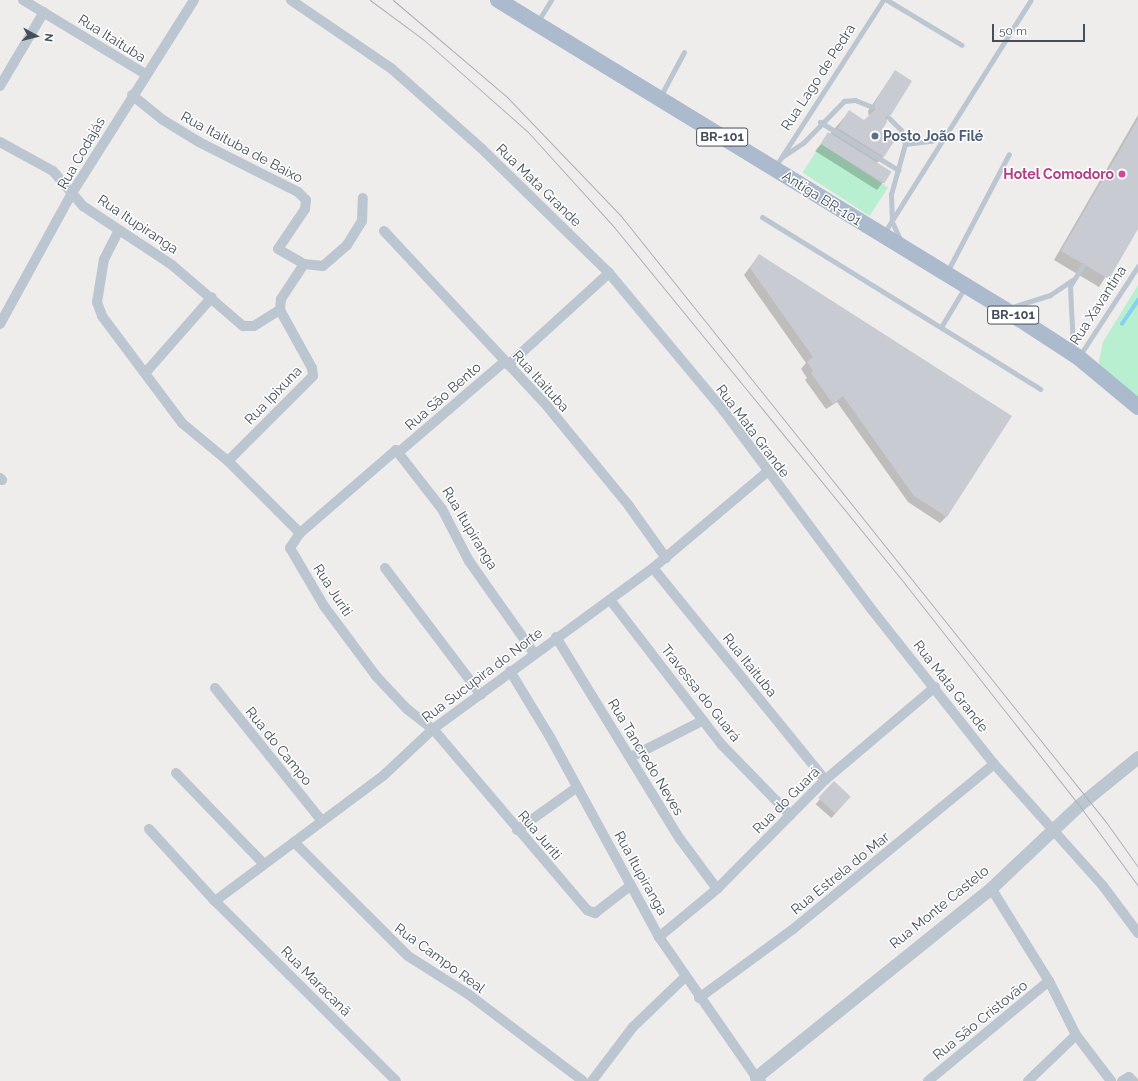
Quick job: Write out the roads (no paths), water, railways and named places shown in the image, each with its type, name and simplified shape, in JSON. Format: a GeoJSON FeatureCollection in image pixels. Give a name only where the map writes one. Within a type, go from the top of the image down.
{"type":"FeatureCollection","features":[{"type":"Feature","properties":{"kind":"main road","name":"Antiga BR-101"},"geometry":{"type":"LineString","coordinates":[[498,0],[660,98],[778,163],[883,236],[1004,309],[1076,356],[1138,407]]}},
{"type":"Feature","properties":{"kind":"street","name":"Rua Itaituba"},"geometry":{"type":"LineString","coordinates":[[23,0],[40,7],[145,74]]}},
{"type":"Feature","properties":{"kind":"street","name":"Rua Codajás"},"geometry":{"type":"LineString","coordinates":[[0,324],[72,193],[145,74],[194,0]]}},
{"type":"Feature","properties":{"kind":"street","name":"Rua Mata Grande"},"geometry":{"type":"LineString","coordinates":[[291,0],[392,69],[497,163],[609,273],[723,410],[767,472],[935,686],[994,764],[1052,831],[1104,886],[1138,933]]}},
{"type":"Feature","properties":{"kind":"street"},"geometry":{"type":"LineString","coordinates":[[0,86],[40,7]]}},
{"type":"Feature","properties":{"kind":"street","name":"Rua Itaituba de Baixo"},"geometry":{"type":"LineString","coordinates":[[132,95],[192,138],[303,197],[305,209],[279,247],[284,254],[304,264]]}},
{"type":"Feature","properties":{"kind":"street","name":"Rua Itupiranga"},"geometry":{"type":"LineString","coordinates":[[0,142],[54,171],[83,206],[212,297],[245,327],[260,322],[280,310]]}},
{"type":"Feature","properties":{"kind":"street"},"geometry":{"type":"LineString","coordinates":[[280,310],[281,299],[304,264],[324,266],[338,256],[362,221],[363,198]]}},
{"type":"Feature","properties":{"kind":"street"},"geometry":{"type":"LineString","coordinates":[[119,230],[105,251],[97,302],[121,344],[147,371],[182,423],[228,461],[300,533]]}},
{"type":"Feature","properties":{"kind":"street","name":"Rua Itaituba"},"geometry":{"type":"LineString","coordinates":[[384,231],[507,363],[629,506],[666,558]]}},
{"type":"Feature","properties":{"kind":"street","name":"Rua São Bento"},"geometry":{"type":"LineString","coordinates":[[300,533],[390,452],[399,452],[507,363],[609,273]]}},
{"type":"Feature","properties":{"kind":"street"},"geometry":{"type":"LineString","coordinates":[[147,371],[212,297]]}},
{"type":"Feature","properties":{"kind":"street","name":"Rua Ipixuna"},"geometry":{"type":"LineString","coordinates":[[228,461],[313,376],[280,310]]}},
{"type":"Feature","properties":{"kind":"street","name":"Rua Itupiranga"},"geometry":{"type":"LineString","coordinates":[[399,452],[442,509],[469,561],[534,653]]}},
{"type":"Feature","properties":{"kind":"street","name":"Rua Sucupira do Norte"},"geometry":{"type":"LineString","coordinates":[[216,901],[263,863],[294,842],[394,766],[433,729],[481,695],[510,671],[556,637],[610,601],[666,558],[767,472]]}},
{"type":"Feature","properties":{"kind":"street","name":"Rua Juriti"},"geometry":{"type":"LineString","coordinates":[[300,533],[290,548],[324,606],[388,690],[433,729],[517,830],[589,912],[594,913],[630,886]]}},
{"type":"Feature","properties":{"kind":"street"},"geometry":{"type":"LineString","coordinates":[[385,568],[481,695]]}},
{"type":"Feature","properties":{"kind":"street","name":"Rua Itaituba"},"geometry":{"type":"LineString","coordinates":[[653,568],[825,780]]}},
{"type":"Feature","properties":{"kind":"street","name":"Travessa do Guará"},"geometry":{"type":"LineString","coordinates":[[610,601],[702,721],[790,816]]}},
{"type":"Feature","properties":{"kind":"street","name":"Rua Tancredo Neves"},"geometry":{"type":"LineString","coordinates":[[556,637],[680,839],[717,889]]}},
{"type":"Feature","properties":{"kind":"street","name":"Rua Itupiranga"},"geometry":{"type":"LineString","coordinates":[[510,671],[659,937],[699,998],[757,1079]]}},
{"type":"Feature","properties":{"kind":"street","name":"Rua do Guará"},"geometry":{"type":"LineString","coordinates":[[659,937],[717,889],[825,780],[935,686]]}},
{"type":"Feature","properties":{"kind":"street","name":"Rua do Campo"},"geometry":{"type":"LineString","coordinates":[[215,688],[322,821]]}},
{"type":"Feature","properties":{"kind":"street"},"geometry":{"type":"LineString","coordinates":[[631,757],[702,721]]}},
{"type":"Feature","properties":{"kind":"street","name":"Rua Monte Castelo"},"geometry":{"type":"LineString","coordinates":[[757,1079],[991,888],[1052,831],[1138,757]]}},
{"type":"Feature","properties":{"kind":"street","name":"Rua Estrela do Mar"},"geometry":{"type":"LineString","coordinates":[[699,998],[792,930],[994,764]]}},
{"type":"Feature","properties":{"kind":"street"},"geometry":{"type":"LineString","coordinates":[[176,773],[263,863]]}},
{"type":"Feature","properties":{"kind":"street"},"geometry":{"type":"LineString","coordinates":[[517,830],[576,788]]}},
{"type":"Feature","properties":{"kind":"street","name":"Rua Maracanã"},"geometry":{"type":"LineString","coordinates":[[149,829],[216,901],[396,1081]]}},
{"type":"Feature","properties":{"kind":"street","name":"Rua Campo Real"},"geometry":{"type":"LineString","coordinates":[[294,842],[408,956],[468,994],[583,1081]]}},
{"type":"Feature","properties":{"kind":"street","name":"Rua São Cristovão"},"geometry":{"type":"LineString","coordinates":[[991,888],[1049,981],[1076,1035],[1111,1081]]}},
{"type":"Feature","properties":{"kind":"street"},"geometry":{"type":"LineString","coordinates":[[592,1081],[633,1027],[685,977]]}},
{"type":"Feature","properties":{"kind":"street","name":"Rua São Cristovão"},"geometry":{"type":"LineString","coordinates":[[928,1081],[1049,981]]}},
{"type":"Feature","properties":{"kind":"street"},"geometry":{"type":"LineString","coordinates":[[1028,1081],[1076,1035]]}},
{"type":"Feature","properties":{"kind":"street"},"geometry":{"type":"LineString","coordinates":[[1122,1081],[1128,1077],[1133,1081]]}},
{"type":"Feature","properties":{"kind":"lane"},"geometry":{"type":"LineString","coordinates":[[536,24],[551,0]]}},
{"type":"Feature","properties":{"kind":"lane","name":"Rua Lago de Pedra"},"geometry":{"type":"LineString","coordinates":[[778,163],[883,0]]}},
{"type":"Feature","properties":{"kind":"lane"},"geometry":{"type":"LineString","coordinates":[[887,0],[962,45]]}},
{"type":"Feature","properties":{"kind":"lane"},"geometry":{"type":"LineString","coordinates":[[883,236],[1031,0]]}},
{"type":"Feature","properties":{"kind":"lane"},"geometry":{"type":"LineString","coordinates":[[660,98],[684,52]]}},
{"type":"Feature","properties":{"kind":"lane"},"geometry":{"type":"LineString","coordinates":[[778,163],[803,143],[820,122],[844,101],[855,100],[872,107]]}},
{"type":"Feature","properties":{"kind":"lane"},"geometry":{"type":"LineString","coordinates":[[889,118],[901,130],[905,144],[891,194],[892,222],[904,249]]}},
{"type":"Feature","properties":{"kind":"lane"},"geometry":{"type":"LineString","coordinates":[[820,122],[898,170]]}},
{"type":"Feature","properties":{"kind":"lane"},"geometry":{"type":"LineString","coordinates":[[905,144],[931,141],[948,133]]}},
{"type":"Feature","properties":{"kind":"lane"},"geometry":{"type":"LineString","coordinates":[[946,274],[1009,154]]}},
{"type":"Feature","properties":{"kind":"lane"},"geometry":{"type":"LineString","coordinates":[[762,217],[1040,389]]}},
{"type":"Feature","properties":{"kind":"lane"},"geometry":{"type":"LineString","coordinates":[[1076,356],[1069,294],[1083,265]]}},
{"type":"Feature","properties":{"kind":"lane","name":"Rua Xavantina"},"geometry":{"type":"LineString","coordinates":[[1076,356],[1138,266]]}},
{"type":"Feature","properties":{"kind":"lane"},"geometry":{"type":"LineString","coordinates":[[1004,309],[1050,294],[1077,275]]}},
{"type":"Feature","properties":{"kind":"lane"},"geometry":{"type":"LineString","coordinates":[[941,327],[965,286]]}},
{"type":"Feature","properties":{"kind":"waterway"},"geometry":{"type":"LineString","coordinates":[[1122,324],[1138,300]]}},
{"type":"Feature","properties":{"kind":"tram line"},"geometry":{"type":"LineString","coordinates":[[370,0],[424,40],[528,132],[614,227],[905,584],[1079,805],[1138,886]]}},
{"type":"Feature","properties":{"kind":"tram line"},"geometry":{"type":"LineString","coordinates":[[393,0],[507,97],[621,216],[1106,822],[1138,867]]}},
{"type":"Feature","properties":{"kind":"place","name":"Posto João Filé"},"geometry":{"type":"Point","coordinates":[875,136]}},
{"type":"Feature","properties":{"kind":"place","name":"Hotel Comodoro"},"geometry":{"type":"Point","coordinates":[1122,174]}}]}
